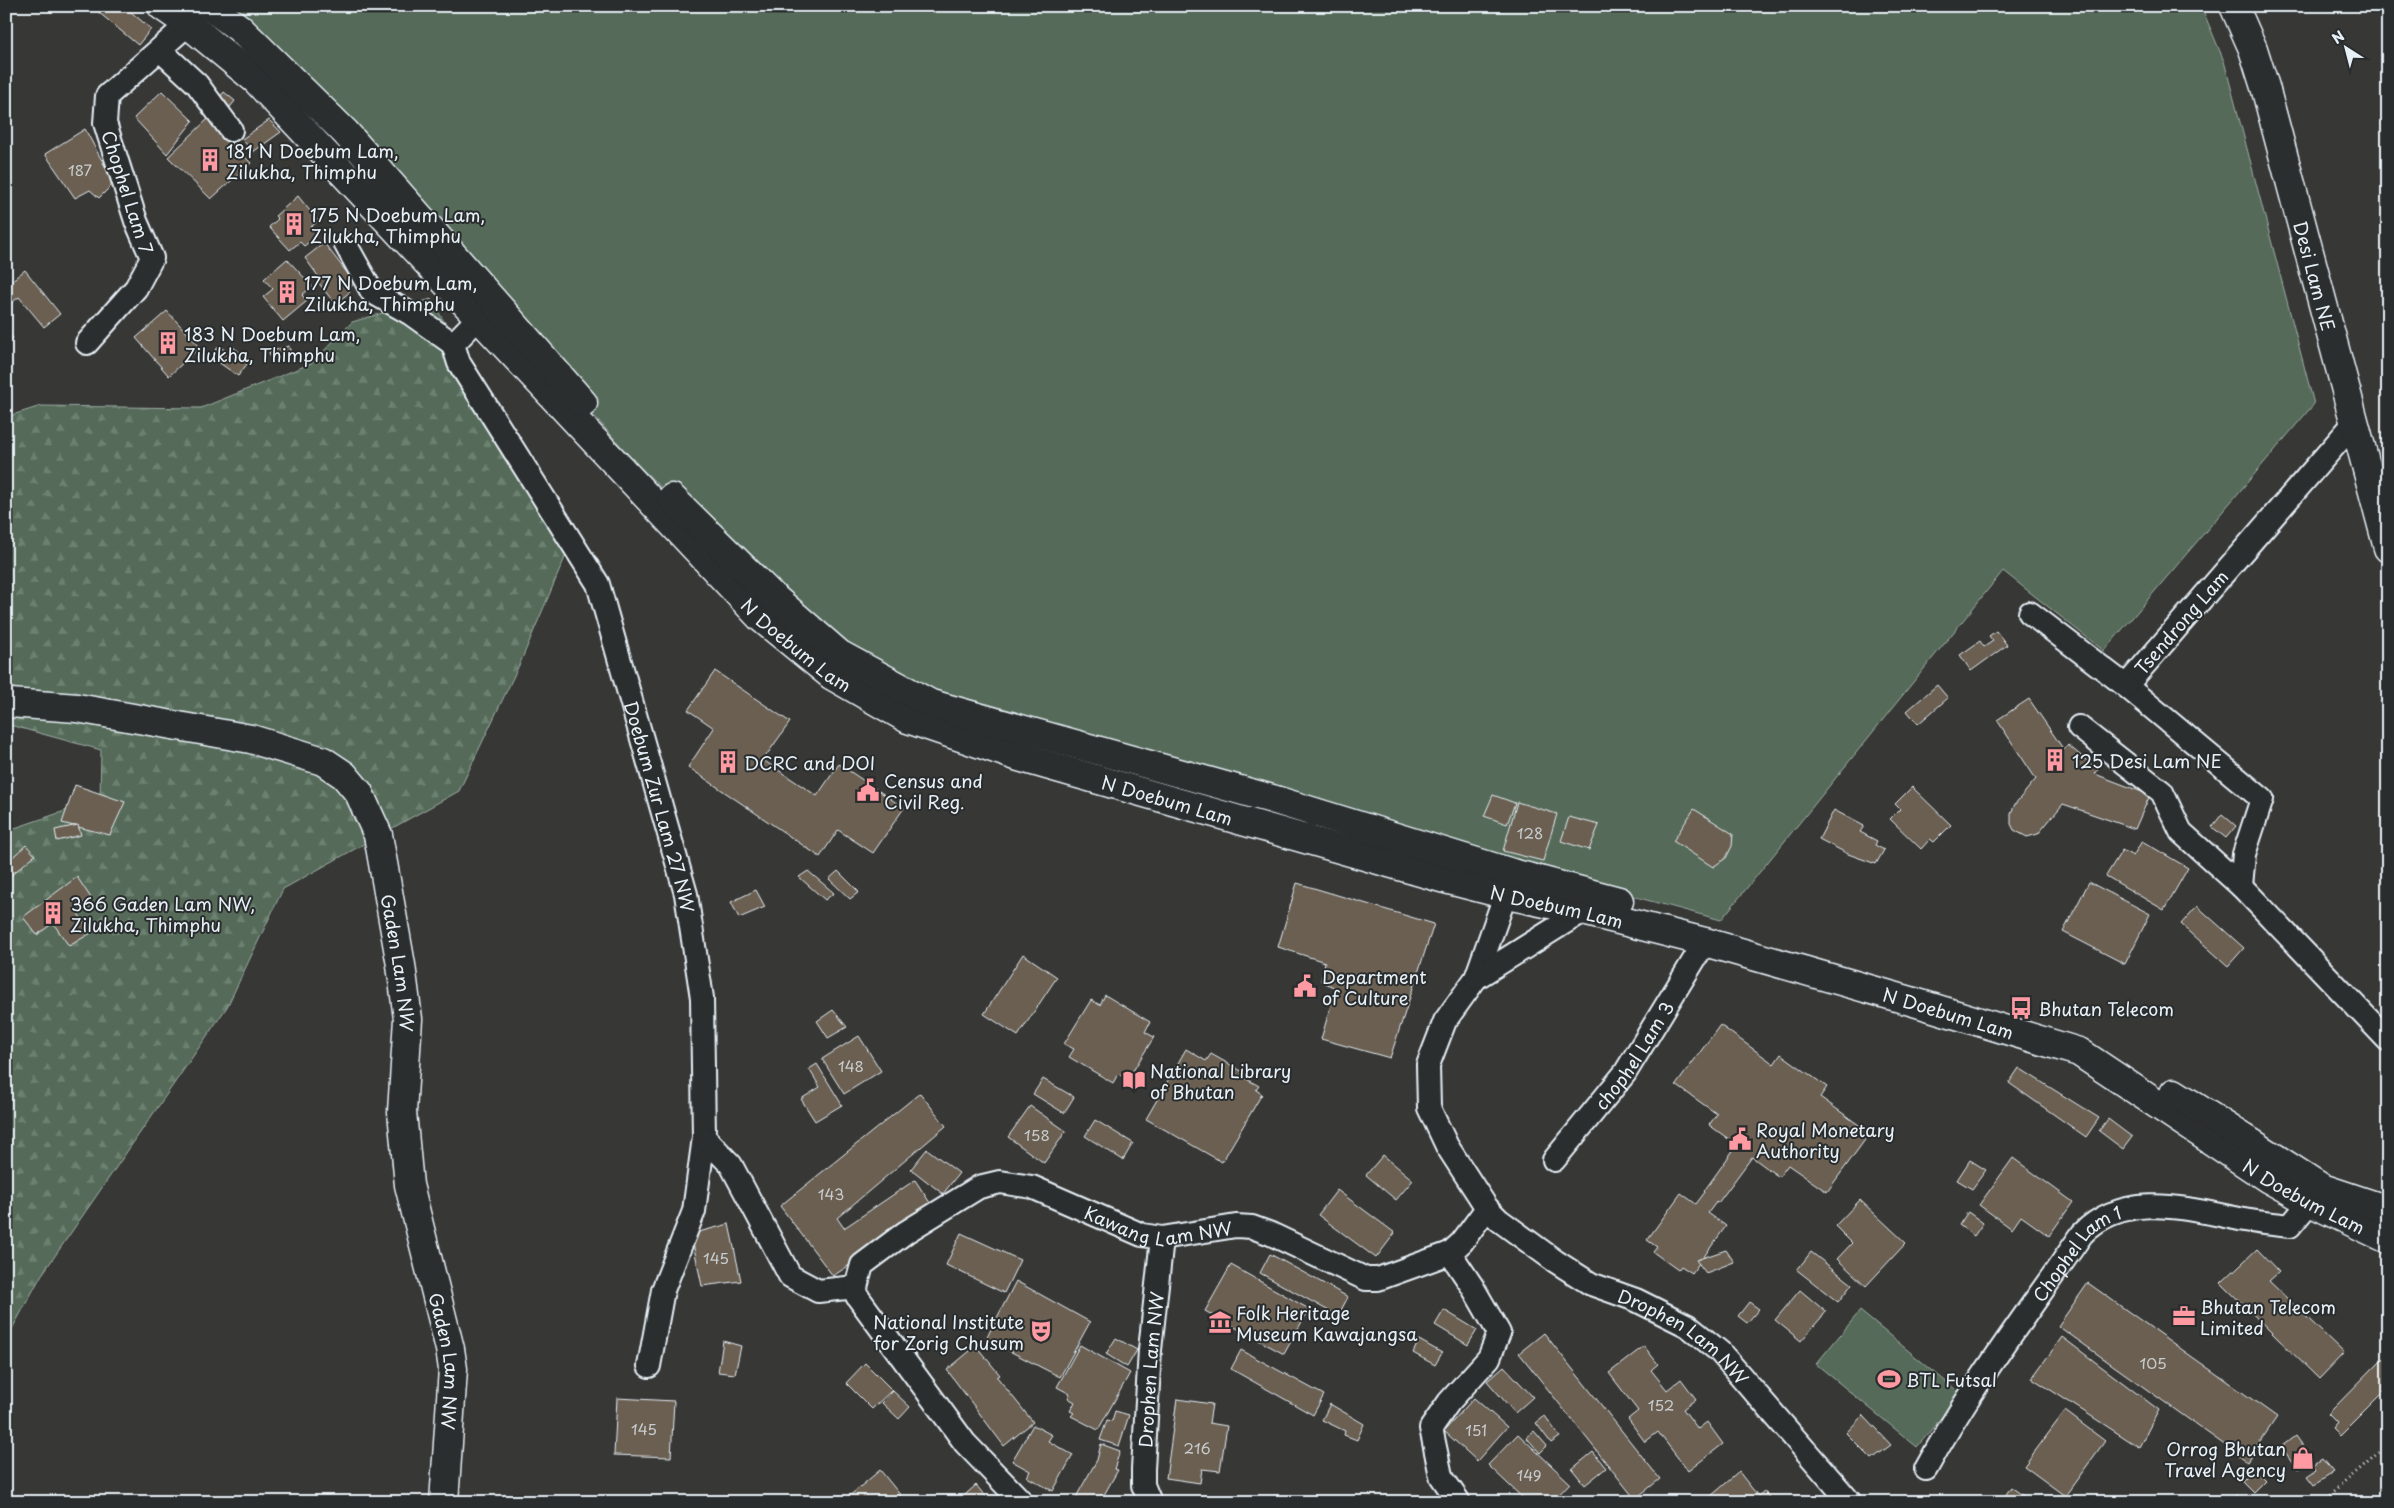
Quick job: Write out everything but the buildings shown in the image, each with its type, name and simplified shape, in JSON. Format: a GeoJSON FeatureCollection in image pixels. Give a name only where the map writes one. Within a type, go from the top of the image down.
{"type":"FeatureCollection","features":[{"type":"Feature","properties":{"kind":"main road","name":"N Doebum Lam"},"geometry":{"type":"LineString","coordinates":[[162,6],[188,24],[256,80],[486,309]]}},
{"type":"Feature","properties":{"kind":"main road","name":"N Doebum Lam"},"geometry":{"type":"LineString","coordinates":[[209,6],[239,28],[345,132],[486,309],[760,617],[832,675],[908,719],[1019,757],[1510,884],[1588,902],[2080,1034],[2322,1188],[2388,1210]]}},
{"type":"Feature","properties":{"kind":"main road","name":"Desi Lam NE"},"geometry":{"type":"LineString","coordinates":[[2234,6],[2253,49],[2265,87],[2388,548]]}},
{"type":"Feature","properties":{"kind":"main road","name":"Gaden Lam NW"},"geometry":{"type":"LineString","coordinates":[[6,701],[10,703],[78,708],[251,739],[323,762],[344,775],[359,793],[378,835],[401,965],[408,1019],[402,1112],[404,1149],[411,1195],[450,1349],[453,1369],[444,1502]]}},
{"type":"Feature","properties":{"kind":"main road","name":"N Doebum Lam"},"geometry":{"type":"LineString","coordinates":[[1588,902],[1705,942],[2079,1052],[2269,1179],[2310,1202],[2388,1239]]}},
{"type":"Feature","properties":{"kind":"street","name":"Chophel Lam 7"},"geometry":{"type":"LineString","coordinates":[[87,343],[136,288],[152,258],[136,221],[105,123],[107,96],[188,24]]}},
{"type":"Feature","properties":{"kind":"street"},"geometry":{"type":"LineString","coordinates":[[160,50],[197,84],[231,130]]}},
{"type":"Feature","properties":{"kind":"street"},"geometry":{"type":"LineString","coordinates":[[346,245],[372,292],[411,314],[453,344],[486,309]]}},
{"type":"Feature","properties":{"kind":"street","name":"Doebum Zur Lam 27 NW"},"geometry":{"type":"LineString","coordinates":[[453,344],[459,363],[598,584],[686,894],[702,998],[704,1137],[694,1211],[663,1290],[649,1366]]}},
{"type":"Feature","properties":{"kind":"street","name":"Tsendrong Lam"},"geometry":{"type":"LineString","coordinates":[[2241,886],[2244,854],[2262,799],[2126,686],[2355,422]]}},
{"type":"Feature","properties":{"kind":"street"},"geometry":{"type":"LineString","coordinates":[[2030,614],[2126,686]]}},
{"type":"Feature","properties":{"kind":"street"},"geometry":{"type":"LineString","coordinates":[[2079,727],[2162,792],[2181,832],[2241,886],[2388,1040]]}},
{"type":"Feature","properties":{"kind":"street"},"geometry":{"type":"LineString","coordinates":[[1487,1208],[1447,1146],[1430,1108],[1428,1065],[1445,1021],[1476,978],[1510,884]]}},
{"type":"Feature","properties":{"kind":"street"},"geometry":{"type":"LineString","coordinates":[[1476,978],[1588,902]]}},
{"type":"Feature","properties":{"kind":"street","name":"chophel Lam 3"},"geometry":{"type":"LineString","coordinates":[[1554,1160],[1625,1073],[1705,942]]}},
{"type":"Feature","properties":{"kind":"street"},"geometry":{"type":"LineString","coordinates":[[704,1137],[731,1165],[790,1276],[818,1291],[856,1287],[862,1305],[965,1443],[1022,1502]]}},
{"type":"Feature","properties":{"kind":"street","name":"Kawang Lam NW"},"geometry":{"type":"LineString","coordinates":[[856,1287],[862,1265],[870,1258],[906,1232],[979,1187],[989,1184],[1014,1183],[1032,1187],[1142,1235],[1162,1238],[1236,1226],[1252,1227],[1271,1234],[1366,1279],[1391,1275],[1450,1253],[1462,1242],[1487,1208]]}},
{"type":"Feature","properties":{"kind":"street","name":"Chophel Lam 1"},"geometry":{"type":"LineString","coordinates":[[1926,1469],[1992,1362],[2082,1234],[2097,1220],[2120,1209],[2145,1206],[2178,1208],[2290,1226],[2310,1202]]}},
{"type":"Feature","properties":{"kind":"street","name":"Drophen Lam NW"},"geometry":{"type":"LineString","coordinates":[[1487,1208],[1499,1220],[1555,1261],[1591,1284],[1636,1300],[1688,1326],[1720,1352],[1850,1502]]}},
{"type":"Feature","properties":{"kind":"street","name":"Drophen Lam NW"},"geometry":{"type":"LineString","coordinates":[[1150,1502],[1143,1485],[1143,1469],[1150,1350],[1162,1238]]}},
{"type":"Feature","properties":{"kind":"street"},"geometry":{"type":"LineString","coordinates":[[1450,1253],[1472,1286],[1499,1334],[1489,1358],[1449,1402],[1431,1428],[1441,1476],[1459,1502]]}},
{"type":"Feature","properties":{"kind":"path"},"geometry":{"type":"LineString","coordinates":[[2322,1502],[2377,1454],[2388,1448]]}},
{"type":"Feature","properties":{"kind":"green space"},"geometry":{"type":"Polygon","coordinates":[[[209,6],[2201,6],[2224,61],[2314,404],[2104,651],[2003,571],[1721,920],[952,713],[817,640],[633,460],[345,132],[209,6]]]}},
{"type":"Feature","properties":{"kind":"green space"},"geometry":{"type":"Polygon","coordinates":[[[431,299],[572,541],[521,661],[459,791],[283,889],[227,1007],[41,1276],[6,1340],[6,831],[100,799],[101,750],[6,724],[6,417],[41,406],[201,408],[312,363],[352,322],[431,299]]]}},
{"type":"Feature","properties":{"kind":"green space","name":"BTL Futsal"},"geometry":{"type":"Polygon","coordinates":[[[1860,1311],[1961,1394],[1917,1447],[1816,1364],[1860,1311]]]}},
{"type":"Feature","properties":{"kind":"place","name":"181 N Doebum Lam, Zilukha, Thimphu"},"geometry":{"type":"Point","coordinates":[210,160]}},
{"type":"Feature","properties":{"kind":"place","name":"175 N Doebum Lam, Zilukha, Thimphu"},"geometry":{"type":"Point","coordinates":[294,224]}},
{"type":"Feature","properties":{"kind":"place","name":"177 N Doebum Lam, Zilukha, Thimphu"},"geometry":{"type":"Point","coordinates":[287,292]}},
{"type":"Feature","properties":{"kind":"place","name":"183 N Doebum Lam, Zilukha, Thimphu"},"geometry":{"type":"Point","coordinates":[168,343]}},
{"type":"Feature","properties":{"kind":"place","name":"125 Desi Lam NE"},"geometry":{"type":"Point","coordinates":[2055,760]}},
{"type":"Feature","properties":{"kind":"place","name":"DCRC and DOI"},"geometry":{"type":"Point","coordinates":[728,762]}},
{"type":"Feature","properties":{"kind":"place","name":"Census and Civil Reg."},"geometry":{"type":"Point","coordinates":[868,790]}},
{"type":"Feature","properties":{"kind":"place","name":"366 Gaden Lam NW, Zilukha, Thimphu"},"geometry":{"type":"Point","coordinates":[53,913]}},
{"type":"Feature","properties":{"kind":"place","name":"Department of Culture"},"geometry":{"type":"Point","coordinates":[1305,986]}},
{"type":"Feature","properties":{"kind":"place","name":"Bhutan Telecom"},"geometry":{"type":"Point","coordinates":[2021,1008]}},
{"type":"Feature","properties":{"kind":"place","name":"National Library of Bhutan"},"geometry":{"type":"Point","coordinates":[1134,1080]}},
{"type":"Feature","properties":{"kind":"place","name":"Royal Monetary Authority"},"geometry":{"type":"Point","coordinates":[1740,1139]}},
{"type":"Feature","properties":{"kind":"place","name":"Bhutan Telecom Limited"},"geometry":{"type":"Point","coordinates":[2184,1316]}},
{"type":"Feature","properties":{"kind":"place","name":"Folk Heritage Museum Kawajangsa"},"geometry":{"type":"Point","coordinates":[1220,1322]}},
{"type":"Feature","properties":{"kind":"place","name":"National Institute for Zorig Chusum"},"geometry":{"type":"Point","coordinates":[1041,1331]}},
{"type":"Feature","properties":{"kind":"place","name":"BTL Futsal"},"geometry":{"type":"Point","coordinates":[1889,1379]}},
{"type":"Feature","properties":{"kind":"place","name":"Orrog Bhutan Travel Agency"},"geometry":{"type":"Point","coordinates":[2303,1458]}}]}
